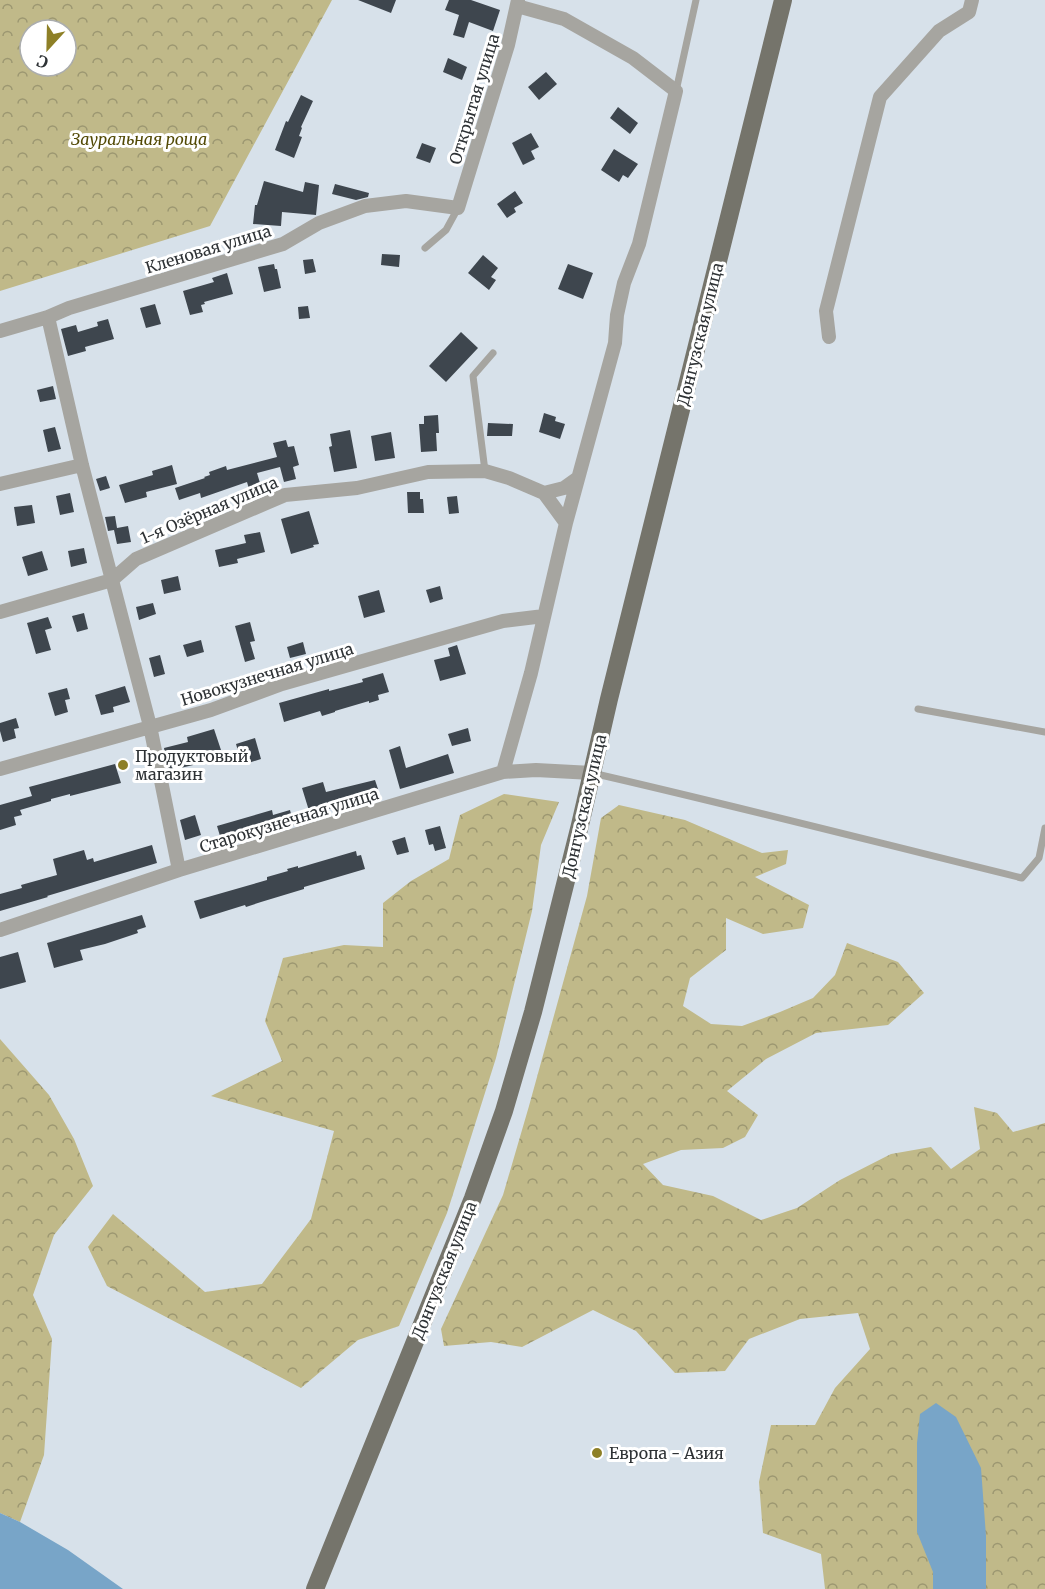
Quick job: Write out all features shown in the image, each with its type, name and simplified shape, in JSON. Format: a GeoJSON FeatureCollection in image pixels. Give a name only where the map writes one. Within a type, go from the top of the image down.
{"type":"FeatureCollection","features":[{"type":"Feature","properties":{"kind":"main road","name":"Донгузская улица"},"geometry":{"type":"LineString","coordinates":[[315,1589],[473,1198],[504,1111],[533,1012],[783,0]]}},
{"type":"Feature","properties":{"kind":"street"},"geometry":{"type":"LineString","coordinates":[[503,772],[531,673],[566,523],[615,343],[617,315],[624,283],[639,244],[676,91],[633,58],[564,19],[518,3]]}},
{"type":"Feature","properties":{"kind":"street","name":"Открытая улица"},"geometry":{"type":"LineString","coordinates":[[458,208],[508,45],[518,3]]}},
{"type":"Feature","properties":{"kind":"street"},"geometry":{"type":"LineString","coordinates":[[829,337],[826,311],[880,97],[939,31],[970,6]]}},
{"type":"Feature","properties":{"kind":"street","name":"Кленовая улица"},"geometry":{"type":"LineString","coordinates":[[0,331],[283,244],[319,223],[365,206],[406,201],[458,208]]}},
{"type":"Feature","properties":{"kind":"street"},"geometry":{"type":"LineString","coordinates":[[48,317],[82,465],[150,726],[179,870]]}},
{"type":"Feature","properties":{"kind":"street"},"geometry":{"type":"LineString","coordinates":[[0,484],[82,465]]}},
{"type":"Feature","properties":{"kind":"street","name":"1-я Озёрная улица"},"geometry":{"type":"LineString","coordinates":[[0,612],[112,580],[136,559],[285,495],[357,488],[429,472],[485,471],[509,478],[544,493]]}},
{"type":"Feature","properties":{"kind":"street"},"geometry":{"type":"LineString","coordinates":[[566,523],[544,493],[564,488],[578,478]]}},
{"type":"Feature","properties":{"kind":"street","name":"Новокузнечная улица"},"geometry":{"type":"LineString","coordinates":[[0,769],[211,710],[282,684],[503,621],[544,616]]}},
{"type":"Feature","properties":{"kind":"street","name":"Старокузнечная улица"},"geometry":{"type":"LineString","coordinates":[[0,930],[179,870],[503,772],[536,770],[592,773]]}},
{"type":"Feature","properties":{"kind":"lane"},"geometry":{"type":"LineString","coordinates":[[676,91],[696,0]]}},
{"type":"Feature","properties":{"kind":"lane"},"geometry":{"type":"LineString","coordinates":[[425,248],[446,230],[458,208]]}},
{"type":"Feature","properties":{"kind":"lane"},"geometry":{"type":"LineString","coordinates":[[485,471],[473,376],[493,353]]}},
{"type":"Feature","properties":{"kind":"lane"},"geometry":{"type":"LineString","coordinates":[[918,710],[1045,732]]}},
{"type":"Feature","properties":{"kind":"lane"},"geometry":{"type":"LineString","coordinates":[[592,773],[1022,878],[1040,858],[1045,828]]}},
{"type":"Feature","properties":{"kind":"green space","name":"Зауральная роща"},"geometry":{"type":"Polygon","coordinates":[[[0,0],[332,0],[210,226],[0,291],[0,0]]]}},
{"type":"Feature","properties":{"kind":"green space"},"geometry":{"type":"Polygon","coordinates":[[[504,794],[559,802],[541,845],[532,911],[496,1058],[447,1213],[399,1326],[358,1340],[301,1388],[107,1286],[88,1247],[113,1214],[205,1292],[262,1284],[311,1219],[334,1131],[211,1096],[282,1061],[265,1021],[283,958],[344,945],[383,947],[383,903],[411,881],[449,859],[460,815],[504,794]]]}},
{"type":"Feature","properties":{"kind":"green space"},"geometry":{"type":"Polygon","coordinates":[[[619,805],[685,820],[762,853],[788,850],[786,864],[755,877],[809,905],[803,928],[763,934],[726,918],[726,950],[690,978],[683,1006],[711,1024],[742,1026],[813,998],[835,975],[847,943],[898,962],[924,993],[888,1025],[816,1033],[766,1059],[727,1091],[758,1115],[745,1137],[723,1148],[681,1150],[643,1164],[663,1185],[713,1196],[761,1220],[797,1208],[840,1180],[891,1154],[931,1147],[951,1169],[980,1149],[974,1107],[997,1113],[1013,1132],[1045,1123],[1045,1589],[825,1589],[821,1554],[763,1533],[759,1482],[771,1425],[815,1425],[835,1388],[870,1349],[858,1313],[800,1319],[749,1339],[725,1371],[675,1373],[636,1331],[593,1310],[522,1347],[491,1342],[444,1346],[441,1329],[503,1195],[587,896],[601,818],[619,805]]]}},
{"type":"Feature","properties":{"kind":"green space"},"geometry":{"type":"Polygon","coordinates":[[[0,1039],[49,1095],[74,1139],[93,1186],[54,1235],[33,1295],[52,1339],[44,1455],[20,1522],[0,1513],[0,1039]]]}},
{"type":"Feature","properties":{"kind":"water"},"geometry":{"type":"Polygon","coordinates":[[[936,1403],[956,1417],[981,1468],[986,1536],[986,1589],[933,1589],[933,1572],[917,1532],[917,1443],[920,1414],[936,1403]]]}},
{"type":"Feature","properties":{"kind":"water"},"geometry":{"type":"Polygon","coordinates":[[[0,1513],[68,1550],[123,1589],[0,1589],[0,1513]]]}},
{"type":"Feature","properties":{"kind":"building"},"geometry":{"type":"Polygon","coordinates":[[[358,0],[396,0],[391,13],[358,0]]]}},
{"type":"Feature","properties":{"kind":"building"},"geometry":{"type":"Polygon","coordinates":[[[449,0],[471,0],[500,10],[493,31],[469,22],[464,38],[453,35],[459,15],[445,10],[449,0]]]}},
{"type":"Feature","properties":{"kind":"building"},"geometry":{"type":"Polygon","coordinates":[[[448,58],[467,67],[462,80],[443,72],[448,58]]]}},
{"type":"Feature","properties":{"kind":"building"},"geometry":{"type":"Polygon","coordinates":[[[546,72],[557,84],[539,100],[528,87],[546,72]]]}},
{"type":"Feature","properties":{"kind":"building"},"geometry":{"type":"Polygon","coordinates":[[[301,95],[313,101],[301,127],[299,136],[302,137],[294,158],[275,150],[286,121],[288,122],[301,95]]]}},
{"type":"Feature","properties":{"kind":"building"},"geometry":{"type":"Polygon","coordinates":[[[618,107],[638,123],[630,134],[610,118],[618,107]]]}},
{"type":"Feature","properties":{"kind":"building"},"geometry":{"type":"Polygon","coordinates":[[[531,133],[539,147],[531,151],[535,159],[523,165],[512,143],[531,133]]]}},
{"type":"Feature","properties":{"kind":"building"},"geometry":{"type":"Polygon","coordinates":[[[422,143],[436,148],[430,163],[416,158],[422,143]]]}},
{"type":"Feature","properties":{"kind":"building"},"geometry":{"type":"Polygon","coordinates":[[[614,149],[638,164],[628,178],[623,175],[619,182],[601,170],[614,149]]]}},
{"type":"Feature","properties":{"kind":"building"},"geometry":{"type":"Polygon","coordinates":[[[264,181],[303,192],[305,182],[319,185],[316,215],[282,212],[281,226],[253,224],[255,205],[257,205],[264,181]]]}},
{"type":"Feature","properties":{"kind":"building"},"geometry":{"type":"Polygon","coordinates":[[[335,184],[369,193],[368,197],[356,200],[332,194],[335,184]]]}},
{"type":"Feature","properties":{"kind":"building"},"geometry":{"type":"Polygon","coordinates":[[[515,191],[523,203],[514,208],[516,212],[507,218],[497,204],[515,191]]]}},
{"type":"Feature","properties":{"kind":"building"},"geometry":{"type":"Polygon","coordinates":[[[382,254],[400,255],[399,267],[381,265],[382,254]]]}},
{"type":"Feature","properties":{"kind":"building"},"geometry":{"type":"Polygon","coordinates":[[[483,255],[498,268],[491,277],[496,280],[489,290],[468,273],[483,255]]]}},
{"type":"Feature","properties":{"kind":"building"},"geometry":{"type":"Polygon","coordinates":[[[313,259],[316,272],[305,274],[303,260],[313,259]]]}},
{"type":"Feature","properties":{"kind":"building"},"geometry":{"type":"Polygon","coordinates":[[[274,264],[281,288],[264,292],[258,267],[274,264]]]}},
{"type":"Feature","properties":{"kind":"building"},"geometry":{"type":"Polygon","coordinates":[[[568,264],[593,273],[583,299],[558,289],[568,264]]]}},
{"type":"Feature","properties":{"kind":"building"},"geometry":{"type":"Polygon","coordinates":[[[227,273],[233,294],[204,302],[205,304],[201,305],[203,312],[190,315],[183,291],[214,282],[212,278],[227,273]]]}},
{"type":"Feature","properties":{"kind":"building"},"geometry":{"type":"Polygon","coordinates":[[[155,304],[161,324],[146,328],[140,308],[155,304]]]}},
{"type":"Feature","properties":{"kind":"building"},"geometry":{"type":"Polygon","coordinates":[[[308,306],[310,318],[299,319],[298,307],[308,306]]]}},
{"type":"Feature","properties":{"kind":"building"},"geometry":{"type":"Polygon","coordinates":[[[108,319],[114,339],[85,347],[86,351],[68,356],[61,329],[76,325],[78,332],[98,326],[97,322],[108,319]]]}},
{"type":"Feature","properties":{"kind":"building"},"geometry":{"type":"Polygon","coordinates":[[[461,332],[478,348],[446,382],[429,366],[461,332]]]}},
{"type":"Feature","properties":{"kind":"building"},"geometry":{"type":"Polygon","coordinates":[[[53,386],[56,399],[40,402],[37,390],[53,386]]]}},
{"type":"Feature","properties":{"kind":"building"},"geometry":{"type":"Polygon","coordinates":[[[544,413],[556,417],[555,421],[565,424],[560,439],[539,432],[544,413]]]}},
{"type":"Feature","properties":{"kind":"building"},"geometry":{"type":"Polygon","coordinates":[[[438,415],[437,451],[421,452],[419,424],[424,424],[424,416],[438,415]]]}},
{"type":"Feature","properties":{"kind":"building"},"geometry":{"type":"Polygon","coordinates":[[[488,423],[513,424],[512,436],[487,436],[488,423]]]}},
{"type":"Feature","properties":{"kind":"building"},"geometry":{"type":"Polygon","coordinates":[[[55,427],[61,449],[48,452],[43,430],[55,427]]]}},
{"type":"Feature","properties":{"kind":"building"},"geometry":{"type":"Polygon","coordinates":[[[350,430],[357,468],[334,472],[329,447],[332,446],[330,434],[350,430]]]}},
{"type":"Feature","properties":{"kind":"building"},"geometry":{"type":"Polygon","coordinates":[[[391,432],[395,458],[375,461],[371,436],[391,432]]]}},
{"type":"Feature","properties":{"kind":"building"},"geometry":{"type":"Polygon","coordinates":[[[286,440],[288,447],[294,446],[299,465],[293,467],[296,479],[284,482],[280,467],[257,473],[263,493],[251,496],[247,482],[201,498],[200,493],[179,500],[175,488],[205,478],[210,475],[209,472],[226,466],[227,470],[277,457],[273,443],[286,440]]]}},
{"type":"Feature","properties":{"kind":"building"},"geometry":{"type":"Polygon","coordinates":[[[172,465],[177,484],[146,492],[147,497],[125,503],[119,485],[153,475],[152,471],[172,465]]]}},
{"type":"Feature","properties":{"kind":"building"},"geometry":{"type":"Polygon","coordinates":[[[106,476],[110,488],[100,491],[96,479],[106,476]]]}},
{"type":"Feature","properties":{"kind":"building"},"geometry":{"type":"Polygon","coordinates":[[[407,492],[420,492],[424,513],[408,513],[407,492]]]}},
{"type":"Feature","properties":{"kind":"building"},"geometry":{"type":"Polygon","coordinates":[[[70,493],[74,512],[60,515],[56,496],[70,493]]]}},
{"type":"Feature","properties":{"kind":"building"},"geometry":{"type":"Polygon","coordinates":[[[457,496],[459,513],[449,514],[447,497],[457,496]]]}},
{"type":"Feature","properties":{"kind":"building"},"geometry":{"type":"Polygon","coordinates":[[[32,505],[35,523],[17,526],[14,507],[32,505]]]}},
{"type":"Feature","properties":{"kind":"building"},"geometry":{"type":"Polygon","coordinates":[[[309,511],[319,544],[291,554],[281,519],[309,511]]]}},
{"type":"Feature","properties":{"kind":"building"},"geometry":{"type":"Polygon","coordinates":[[[115,516],[117,528],[128,526],[131,542],[117,544],[114,530],[108,531],[105,517],[115,516]]]}},
{"type":"Feature","properties":{"kind":"building"},"geometry":{"type":"Polygon","coordinates":[[[260,532],[265,552],[237,559],[238,563],[219,567],[215,550],[246,543],[244,535],[260,532]]]}},
{"type":"Feature","properties":{"kind":"building"},"geometry":{"type":"Polygon","coordinates":[[[84,548],[87,563],[71,567],[68,551],[84,548]]]}},
{"type":"Feature","properties":{"kind":"building"},"geometry":{"type":"Polygon","coordinates":[[[42,551],[48,570],[28,576],[22,557],[42,551]]]}},
{"type":"Feature","properties":{"kind":"building"},"geometry":{"type":"Polygon","coordinates":[[[178,576],[181,590],[164,594],[161,580],[178,576]]]}},
{"type":"Feature","properties":{"kind":"building"},"geometry":{"type":"Polygon","coordinates":[[[440,586],[443,599],[430,603],[426,590],[440,586]]]}},
{"type":"Feature","properties":{"kind":"building"},"geometry":{"type":"Polygon","coordinates":[[[379,590],[385,612],[364,618],[358,596],[379,590]]]}},
{"type":"Feature","properties":{"kind":"building"},"geometry":{"type":"Polygon","coordinates":[[[153,603],[156,614],[139,620],[136,607],[153,603]]]}},
{"type":"Feature","properties":{"kind":"building"},"geometry":{"type":"Polygon","coordinates":[[[84,613],[88,629],[77,632],[72,616],[84,613]]]}},
{"type":"Feature","properties":{"kind":"building"},"geometry":{"type":"Polygon","coordinates":[[[48,617],[52,628],[45,630],[51,650],[36,654],[27,623],[48,617]]]}},
{"type":"Feature","properties":{"kind":"building"},"geometry":{"type":"Polygon","coordinates":[[[250,622],[255,641],[250,642],[255,659],[245,662],[235,626],[250,622]]]}},
{"type":"Feature","properties":{"kind":"building"},"geometry":{"type":"Polygon","coordinates":[[[201,640],[204,652],[187,657],[183,645],[201,640]]]}},
{"type":"Feature","properties":{"kind":"building"},"geometry":{"type":"Polygon","coordinates":[[[303,642],[306,654],[290,658],[287,647],[303,642]]]}},
{"type":"Feature","properties":{"kind":"building"},"geometry":{"type":"Polygon","coordinates":[[[457,645],[466,674],[440,681],[434,660],[450,656],[448,648],[457,645]]]}},
{"type":"Feature","properties":{"kind":"building"},"geometry":{"type":"Polygon","coordinates":[[[160,655],[165,674],[154,677],[149,658],[160,655]]]}},
{"type":"Feature","properties":{"kind":"building"},"geometry":{"type":"Polygon","coordinates":[[[383,673],[389,692],[378,695],[379,700],[322,716],[320,711],[284,722],[279,703],[363,682],[362,679],[383,673]]]}},
{"type":"Feature","properties":{"kind":"building"},"geometry":{"type":"Polygon","coordinates":[[[125,686],[130,702],[113,707],[114,712],[101,715],[95,695],[125,686]]]}},
{"type":"Feature","properties":{"kind":"building"},"geometry":{"type":"Polygon","coordinates":[[[67,688],[70,699],[65,700],[68,712],[55,716],[48,693],[67,688]]]}},
{"type":"Feature","properties":{"kind":"building"},"geometry":{"type":"Polygon","coordinates":[[[16,718],[19,728],[14,729],[16,738],[3,742],[0,723],[16,718]]]}},
{"type":"Feature","properties":{"kind":"building"},"geometry":{"type":"Polygon","coordinates":[[[468,728],[471,741],[452,746],[448,734],[468,728]]]}},
{"type":"Feature","properties":{"kind":"building"},"geometry":{"type":"Polygon","coordinates":[[[214,729],[221,750],[208,754],[210,761],[168,771],[164,748],[188,742],[187,737],[214,729]]]}},
{"type":"Feature","properties":{"kind":"building"},"geometry":{"type":"Polygon","coordinates":[[[255,738],[261,759],[242,765],[236,744],[255,738]]]}},
{"type":"Feature","properties":{"kind":"building"},"geometry":{"type":"Polygon","coordinates":[[[400,746],[406,768],[448,754],[454,773],[400,789],[389,750],[400,746]]]}},
{"type":"Feature","properties":{"kind":"building"},"geometry":{"type":"Polygon","coordinates":[[[115,764],[121,783],[51,799],[51,801],[20,810],[22,815],[14,817],[16,825],[0,830],[0,805],[32,796],[29,787],[115,764]]]}},
{"type":"Feature","properties":{"kind":"building"},"geometry":{"type":"Polygon","coordinates":[[[375,780],[378,789],[351,797],[354,805],[310,814],[302,788],[323,782],[326,792],[375,780]]]}},
{"type":"Feature","properties":{"kind":"building"},"geometry":{"type":"Polygon","coordinates":[[[272,810],[273,815],[290,810],[294,825],[223,846],[217,826],[272,810]]]}},
{"type":"Feature","properties":{"kind":"building"},"geometry":{"type":"Polygon","coordinates":[[[195,815],[201,835],[185,840],[180,820],[195,815]]]}},
{"type":"Feature","properties":{"kind":"building"},"geometry":{"type":"Polygon","coordinates":[[[440,826],[446,848],[435,851],[433,844],[429,845],[425,830],[440,826]]]}},
{"type":"Feature","properties":{"kind":"building"},"geometry":{"type":"Polygon","coordinates":[[[405,837],[409,852],[397,855],[392,841],[405,837]]]}},
{"type":"Feature","properties":{"kind":"building"},"geometry":{"type":"Polygon","coordinates":[[[152,845],[157,863],[0,911],[0,894],[22,888],[21,885],[57,875],[53,859],[84,850],[87,860],[93,858],[94,862],[152,845]]]}},
{"type":"Feature","properties":{"kind":"building"},"geometry":{"type":"Polygon","coordinates":[[[356,851],[357,856],[361,855],[365,869],[246,907],[245,905],[200,919],[194,901],[267,880],[267,877],[288,871],[287,869],[298,866],[298,868],[356,851]]]}},
{"type":"Feature","properties":{"kind":"building"},"geometry":{"type":"Polygon","coordinates":[[[142,915],[146,927],[137,930],[138,933],[80,950],[83,960],[54,968],[47,943],[142,915]]]}},
{"type":"Feature","properties":{"kind":"building"},"geometry":{"type":"Polygon","coordinates":[[[18,952],[26,982],[0,989],[0,957],[18,952]]]}},
{"type":"Feature","properties":{"kind":"place","name":"Продуктовый магазин"},"geometry":{"type":"Point","coordinates":[123,765]}},
{"type":"Feature","properties":{"kind":"place","name":"Европа - Азия"},"geometry":{"type":"Point","coordinates":[597,1453]}}]}
